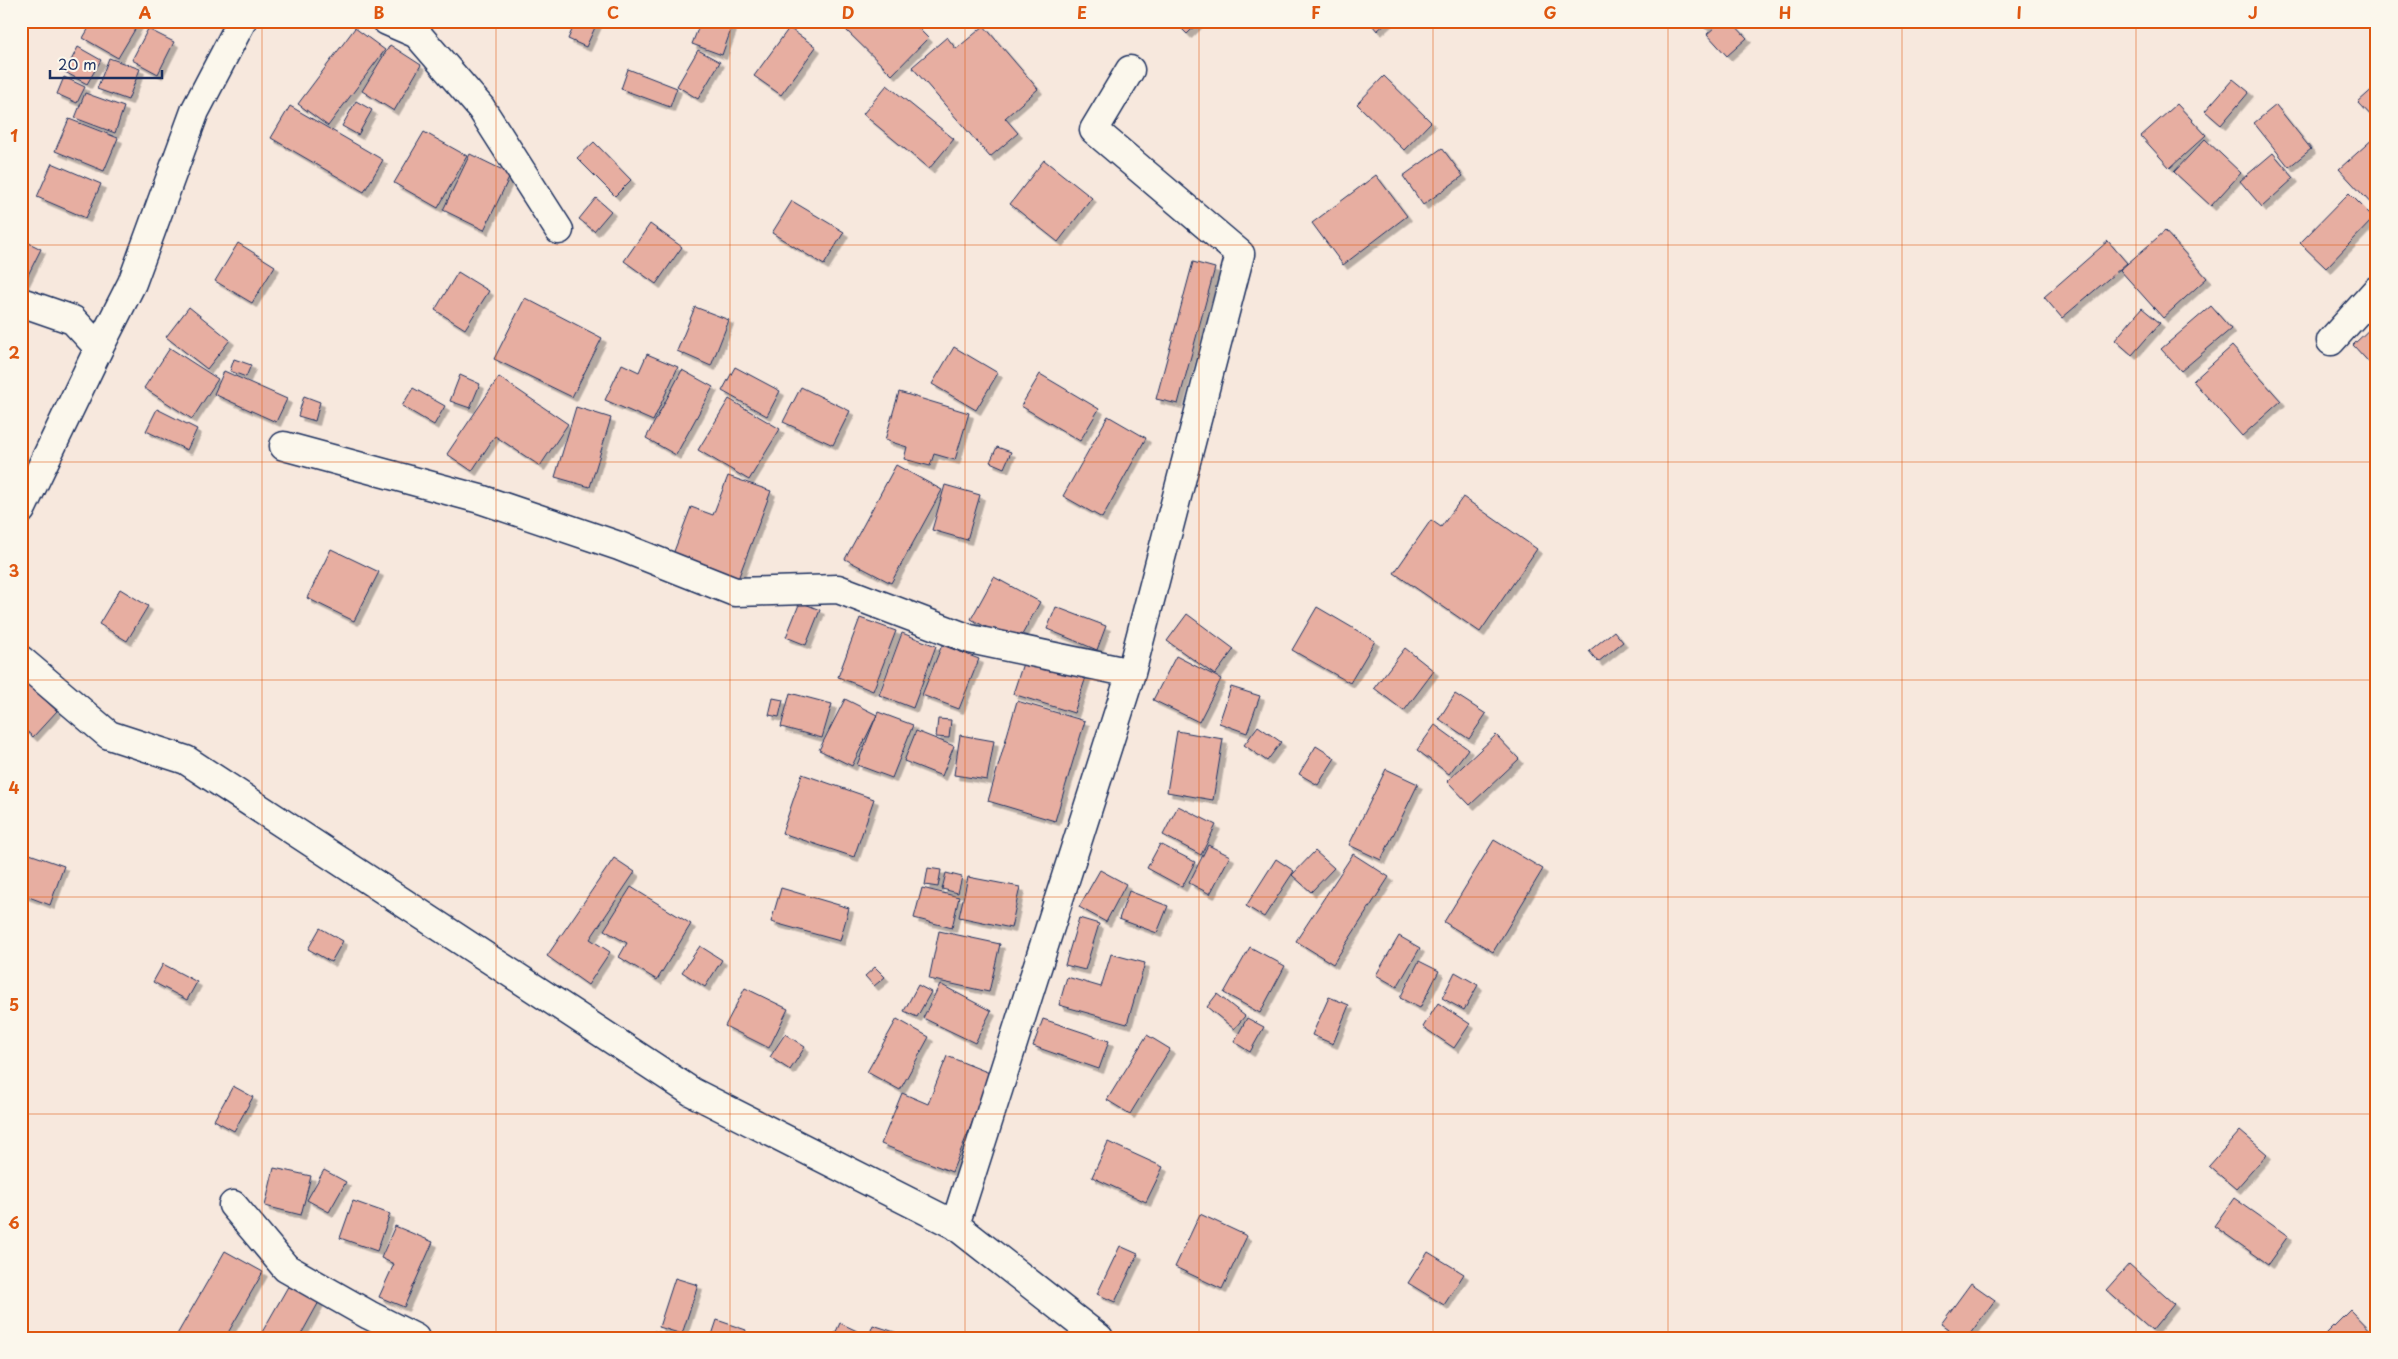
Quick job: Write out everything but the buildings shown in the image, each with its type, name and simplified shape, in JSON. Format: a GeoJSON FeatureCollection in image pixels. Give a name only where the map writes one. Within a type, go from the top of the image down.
{"type":"FeatureCollection","features":[{"type":"Feature","properties":{"kind":"street"},"geometry":{"type":"LineString","coordinates":[[21,510],[132,283],[195,111],[242,21]]}},
{"type":"Feature","properties":{"kind":"street"},"geometry":{"type":"LineString","coordinates":[[387,21],[417,34],[481,108],[559,230]]}},
{"type":"Feature","properties":{"kind":"street"},"geometry":{"type":"LineString","coordinates":[[954,1225],[1131,673],[1240,254],[1094,130],[1130,70]]}},
{"type":"Feature","properties":{"kind":"street"},"geometry":{"type":"LineString","coordinates":[[2331,340],[2377,290]]}},
{"type":"Feature","properties":{"kind":"street"},"geometry":{"type":"LineString","coordinates":[[21,302],[74,320],[99,348]]}},
{"type":"Feature","properties":{"kind":"street"},"geometry":{"type":"LineString","coordinates":[[284,446],[480,499],[619,546],[735,592],[838,589],[970,639],[1131,673]]}},
{"type":"Feature","properties":{"kind":"street"},"geometry":{"type":"LineString","coordinates":[[21,660],[109,735],[186,760],[692,1092],[954,1225],[1099,1338]]}},
{"type":"Feature","properties":{"kind":"street"},"geometry":{"type":"LineString","coordinates":[[233,1205],[286,1268],[369,1315],[415,1338]]}}]}
